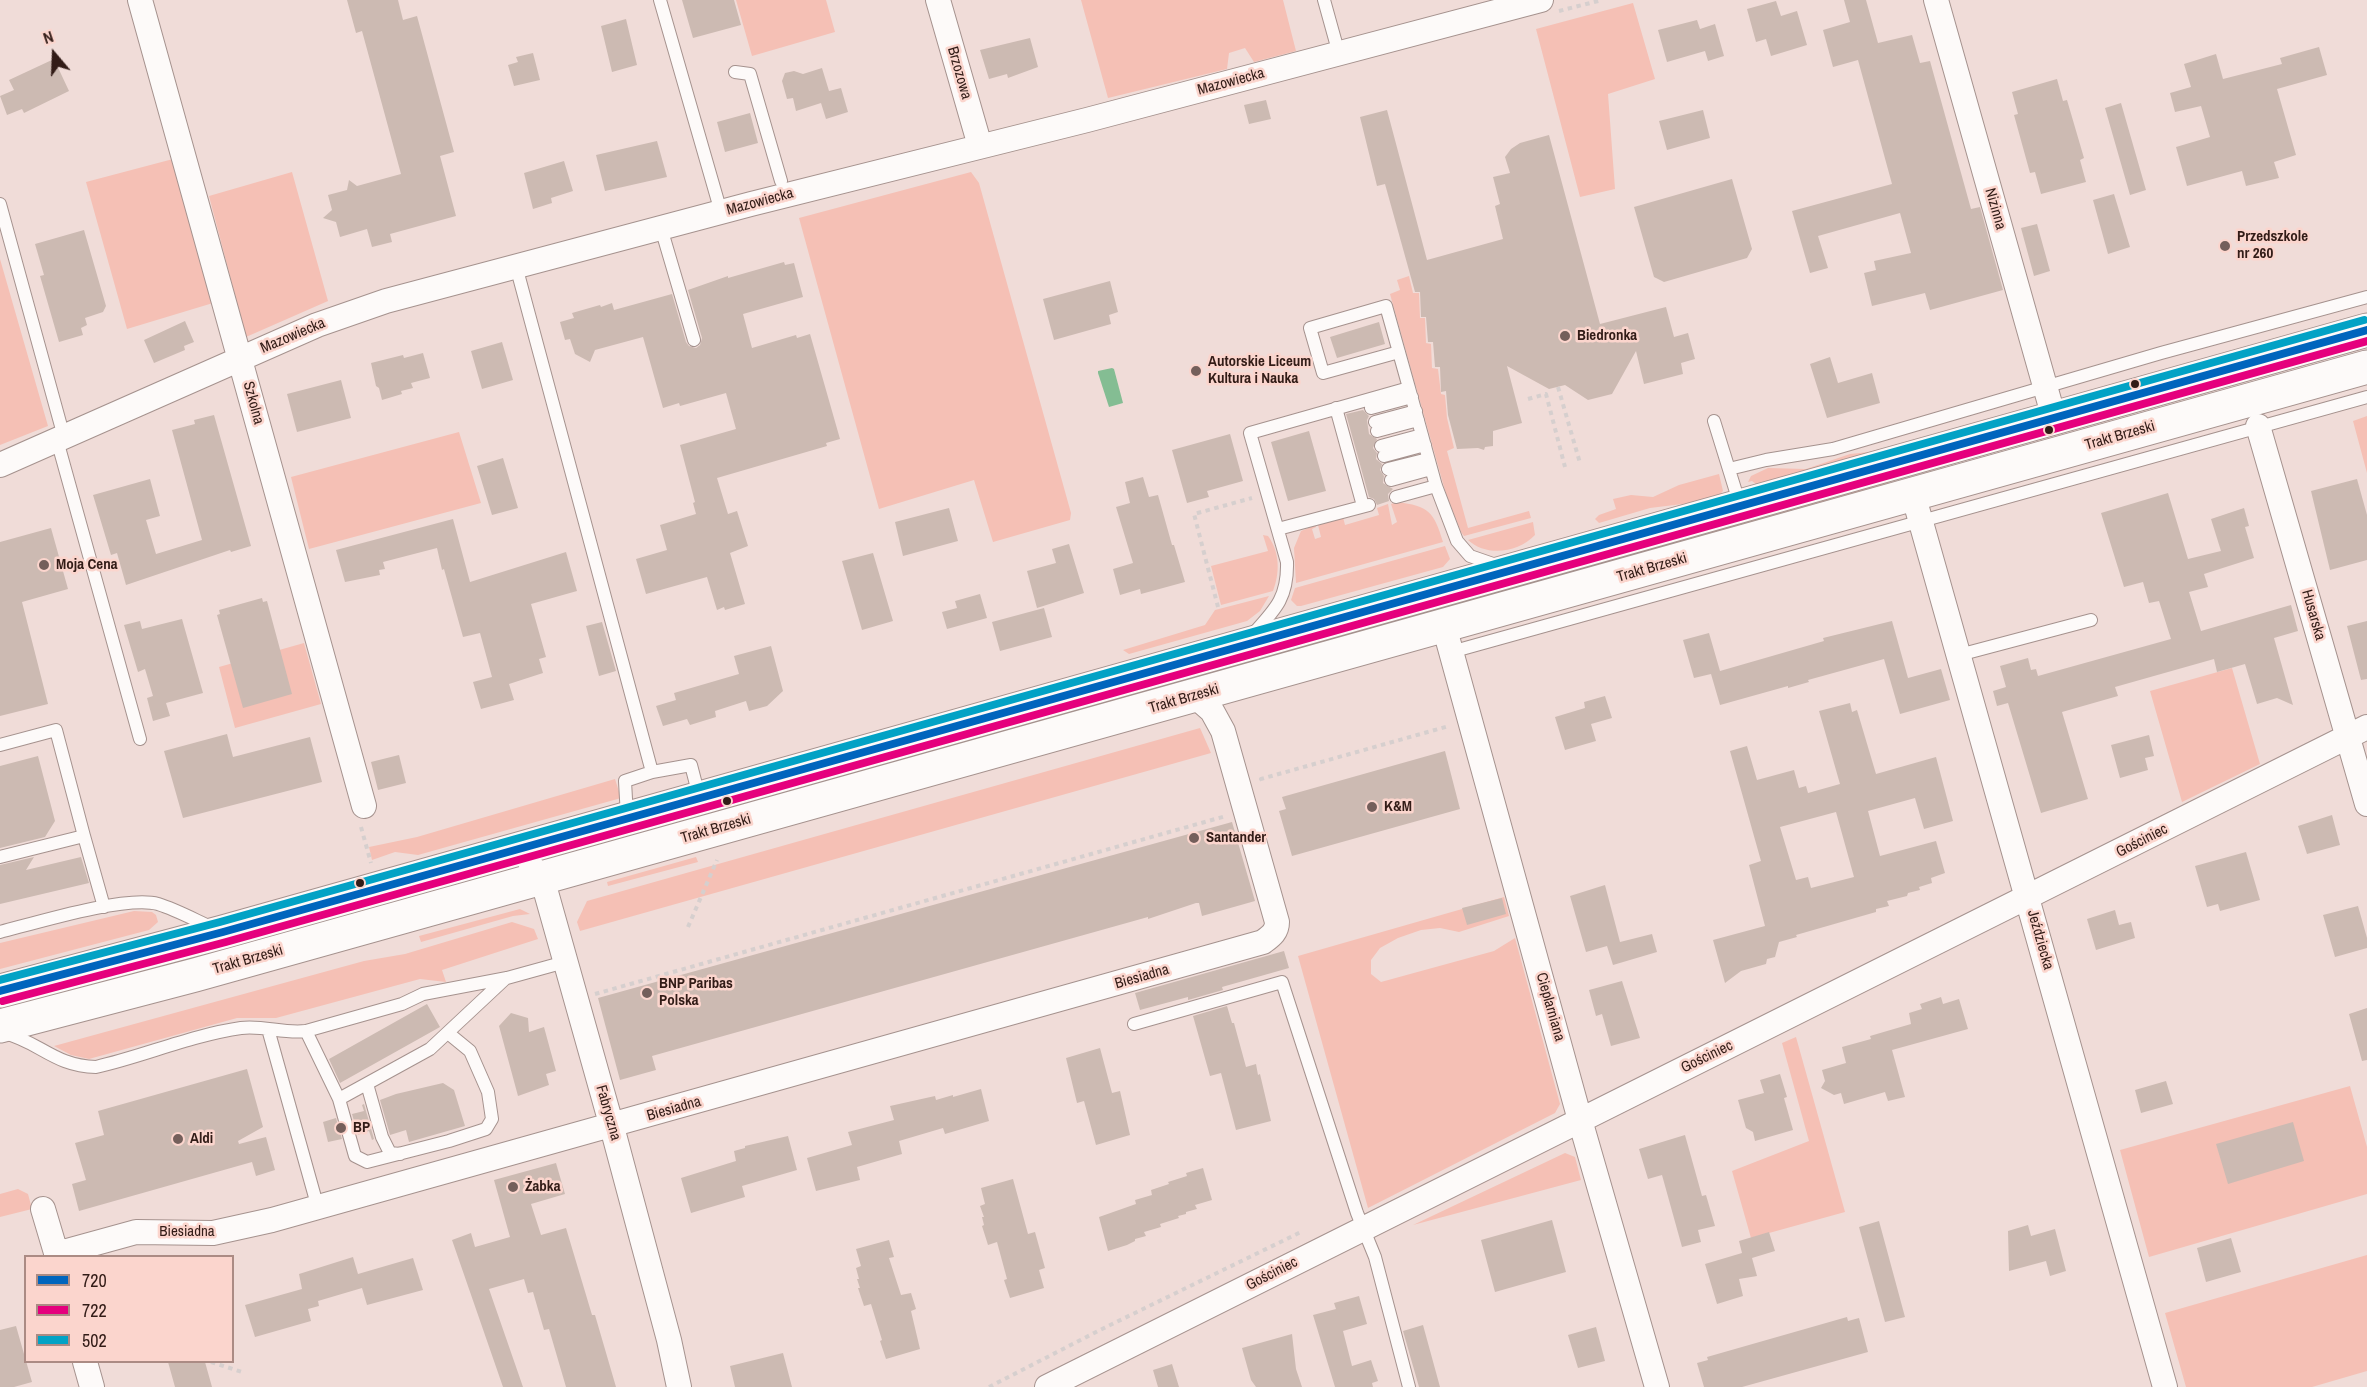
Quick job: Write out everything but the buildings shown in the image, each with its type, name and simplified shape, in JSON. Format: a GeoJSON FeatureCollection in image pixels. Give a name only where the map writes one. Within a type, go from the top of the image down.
{"type":"FeatureCollection","features":[{"type":"Feature","properties":{"kind":"main road"},"geometry":{"type":"LineString","coordinates":[[0,991],[222,932],[1740,506],[1915,441],[2054,418],[2367,330]]}},
{"type":"Feature","properties":{"kind":"main road","name":"Trakt Brzeski"},"geometry":{"type":"LineString","coordinates":[[0,1026],[195,975],[1195,696],[1448,639],[1916,507],[2367,367]]}},
{"type":"Feature","properties":{"kind":"street","name":"Szkolna"},"geometry":{"type":"LineString","coordinates":[[141,0],[364,806]]}},
{"type":"Feature","properties":{"kind":"street","name":"Brzozowa"},"geometry":{"type":"LineString","coordinates":[[938,0],[980,146]]}},
{"type":"Feature","properties":{"kind":"street","name":"Mazowiecka"},"geometry":{"type":"LineString","coordinates":[[0,465],[317,325],[386,301],[1541,0]]}},
{"type":"Feature","properties":{"kind":"street","name":"Nizinna"},"geometry":{"type":"LineString","coordinates":[[1936,0],[2054,418]]}},
{"type":"Feature","properties":{"kind":"street","name":"Husarska"},"geometry":{"type":"LineString","coordinates":[[2258,426],[2358,732],[2367,804]]}},
{"type":"Feature","properties":{"kind":"street","name":"Jeździecka"},"geometry":{"type":"LineString","coordinates":[[1916,507],[2165,1387]]}},
{"type":"Feature","properties":{"kind":"street","name":"Cieplarniana"},"geometry":{"type":"LineString","coordinates":[[1448,639],[1656,1387]]}},
{"type":"Feature","properties":{"kind":"street","name":"Biesiadna"},"geometry":{"type":"LineString","coordinates":[[56,1255],[136,1232],[213,1233],[229,1231],[318,1208],[1263,942],[1274,934],[1277,922],[1219,720],[1195,696]]}},
{"type":"Feature","properties":{"kind":"street","name":"Gościniec"},"geometry":{"type":"LineString","coordinates":[[1047,1387],[2358,732]]}},
{"type":"Feature","properties":{"kind":"street","name":"Fabryczna"},"geometry":{"type":"LineString","coordinates":[[514,850],[542,878],[612,1126],[669,1340],[679,1387]]}},
{"type":"Feature","properties":{"kind":"street"},"geometry":{"type":"LineString","coordinates":[[43,1209],[56,1255]]}},
{"type":"Feature","properties":{"kind":"street"},"geometry":{"type":"LineString","coordinates":[[85,1363],[92,1387]]}},
{"type":"Feature","properties":{"kind":"lane"},"geometry":{"type":"LineString","coordinates":[[660,0],[721,213]]}},
{"type":"Feature","properties":{"kind":"lane"},"geometry":{"type":"LineString","coordinates":[[1324,0],[1339,54]]}},
{"type":"Feature","properties":{"kind":"lane"},"geometry":{"type":"LineString","coordinates":[[735,72],[750,74],[782,181]]}},
{"type":"Feature","properties":{"kind":"lane"},"geometry":{"type":"LineString","coordinates":[[0,204],[140,739]]}},
{"type":"Feature","properties":{"kind":"lane"},"geometry":{"type":"LineString","coordinates":[[661,228],[694,340]]}},
{"type":"Feature","properties":{"kind":"lane"},"geometry":{"type":"LineString","coordinates":[[516,266],[652,772]]}},
{"type":"Feature","properties":{"kind":"lane"},"geometry":{"type":"LineString","coordinates":[[1729,470],[1766,460],[1833,449],[1915,441],[2046,386],[2367,297]]}},
{"type":"Feature","properties":{"kind":"lane"},"geometry":{"type":"LineString","coordinates":[[1399,352],[1323,374],[1310,328],[1386,306],[1411,392],[1436,486],[1457,541],[1463,549],[1479,560],[1511,570]]}},
{"type":"Feature","properties":{"kind":"lane"},"geometry":{"type":"LineString","coordinates":[[1371,408],[1411,392]]}},
{"type":"Feature","properties":{"kind":"lane"},"geometry":{"type":"LineString","coordinates":[[1242,646],[1278,605],[1286,589],[1287,562],[1250,433],[1340,413],[1411,392]]}},
{"type":"Feature","properties":{"kind":"lane"},"geometry":{"type":"LineString","coordinates":[[1916,507],[2258,426],[2367,397]]}},
{"type":"Feature","properties":{"kind":"lane"},"geometry":{"type":"LineString","coordinates":[[1278,529],[1366,505],[1340,413]]}},
{"type":"Feature","properties":{"kind":"lane"},"geometry":{"type":"LineString","coordinates":[[1376,426],[1417,415]]}},
{"type":"Feature","properties":{"kind":"lane"},"geometry":{"type":"LineString","coordinates":[[1714,421],[1740,506]]}},
{"type":"Feature","properties":{"kind":"lane"},"geometry":{"type":"LineString","coordinates":[[1383,451],[1423,440]]}},
{"type":"Feature","properties":{"kind":"lane"},"geometry":{"type":"LineString","coordinates":[[1389,475],[1430,464]]}},
{"type":"Feature","properties":{"kind":"lane"},"geometry":{"type":"LineString","coordinates":[[1396,497],[1436,486]]}},
{"type":"Feature","properties":{"kind":"lane"},"geometry":{"type":"LineString","coordinates":[[1959,655],[2091,620]]}},
{"type":"Feature","properties":{"kind":"lane"},"geometry":{"type":"LineString","coordinates":[[0,745],[56,730],[104,907]]}},
{"type":"Feature","properties":{"kind":"lane"},"geometry":{"type":"LineString","coordinates":[[627,818],[625,781],[652,772],[691,765],[700,797]]}},
{"type":"Feature","properties":{"kind":"lane"},"geometry":{"type":"LineString","coordinates":[[0,856],[84,836]]}},
{"type":"Feature","properties":{"kind":"lane"},"geometry":{"type":"LineString","coordinates":[[0,932],[104,907],[133,903],[157,904],[222,932]]}},
{"type":"Feature","properties":{"kind":"lane"},"geometry":{"type":"LineString","coordinates":[[0,1032],[15,1036],[59,1060],[79,1067],[96,1067],[219,1032],[244,1028],[291,1033],[306,1031],[402,1004],[423,994],[507,978],[565,962]]}},
{"type":"Feature","properties":{"kind":"lane"},"geometry":{"type":"LineString","coordinates":[[339,1099],[430,1049],[507,978]]}},
{"type":"Feature","properties":{"kind":"lane"},"geometry":{"type":"LineString","coordinates":[[1134,1024],[1282,982],[1362,1228],[1375,1257],[1409,1387]]}},
{"type":"Feature","properties":{"kind":"lane"},"geometry":{"type":"LineString","coordinates":[[268,1029],[318,1208]]}},
{"type":"Feature","properties":{"kind":"lane"},"geometry":{"type":"LineString","coordinates":[[306,1031],[339,1099],[355,1156],[367,1162],[486,1129],[492,1119],[488,1092],[470,1051],[448,1033]]}},
{"type":"Feature","properties":{"kind":"lane"},"geometry":{"type":"LineString","coordinates":[[367,1084],[384,1142],[390,1153],[401,1154]]}},
{"type":"Feature","properties":{"kind":"path"},"geometry":{"type":"LineString","coordinates":[[1558,387],[1580,463]]}},
{"type":"Feature","properties":{"kind":"path"},"geometry":{"type":"LineString","coordinates":[[1528,399],[1546,394],[1565,467]]}},
{"type":"Feature","properties":{"kind":"path"},"geometry":{"type":"LineString","coordinates":[[1218,607],[1194,514],[1268,494]]}},
{"type":"Feature","properties":{"kind":"path"},"geometry":{"type":"LineString","coordinates":[[1263,787],[1261,779],[1448,726],[1456,728]]}},
{"type":"Feature","properties":{"kind":"path"},"geometry":{"type":"LineString","coordinates":[[592,995],[1233,814]]}},
{"type":"Feature","properties":{"kind":"path"},"geometry":{"type":"LineString","coordinates":[[688,927],[717,860]]}},
{"type":"Feature","properties":{"kind":"path"},"geometry":{"type":"LineString","coordinates":[[989,1387],[1307,1229]]}},
{"type":"Feature","properties":{"kind":"path"},"geometry":{"type":"LineString","coordinates":[[214,1363],[242,1372]]}},
{"type":"Feature","properties":{"kind":"shaded area"},"geometry":{"type":"Polygon","coordinates":[[[736,0],[826,0],[835,32],[752,56],[736,0]]]}},
{"type":"Feature","properties":{"kind":"shaded area"},"geometry":{"type":"Polygon","coordinates":[[[1081,0],[1283,0],[1296,51],[1254,62],[1245,48],[1229,53],[1227,69],[1108,98],[1081,0]]]}},
{"type":"Feature","properties":{"kind":"shaded area"},"geometry":{"type":"Polygon","coordinates":[[[1633,3],[1655,79],[1608,94],[1615,189],[1580,197],[1536,29],[1633,3]]]}},
{"type":"Feature","properties":{"kind":"shaded area"},"geometry":{"type":"Polygon","coordinates":[[[173,159],[213,303],[127,329],[86,182],[173,159]]]}},
{"type":"Feature","properties":{"kind":"shaded area"},"geometry":{"type":"Polygon","coordinates":[[[292,172],[328,301],[246,337],[209,196],[292,172]]]}},
{"type":"Feature","properties":{"kind":"shaded area"},"geometry":{"type":"Polygon","coordinates":[[[971,172],[979,183],[1071,513],[1070,520],[993,542],[974,480],[879,509],[799,218],[971,172]]]}},
{"type":"Feature","properties":{"kind":"shaded area"},"geometry":{"type":"Polygon","coordinates":[[[0,259],[48,426],[0,445],[0,259]]]}},
{"type":"Feature","properties":{"kind":"shaded area"},"geometry":{"type":"Polygon","coordinates":[[[1409,276],[1413,293],[1419,293],[1420,318],[1425,318],[1426,343],[1431,344],[1432,368],[1438,369],[1441,394],[1445,395],[1447,418],[1454,448],[1447,451],[1468,528],[1529,511],[1531,518],[1464,536],[1461,532],[1446,494],[1390,294],[1400,290],[1397,280],[1409,276]]]}},
{"type":"Feature","properties":{"kind":"shaded area"},"geometry":{"type":"Polygon","coordinates":[[[1112,368],[1123,403],[1109,407],[1098,371],[1112,368]]]}},
{"type":"Feature","properties":{"kind":"shaded area"},"geometry":{"type":"Polygon","coordinates":[[[2367,416],[2367,473],[2353,421],[2367,416]]]}},
{"type":"Feature","properties":{"kind":"shaded area"},"geometry":{"type":"Polygon","coordinates":[[[459,432],[481,503],[309,549],[291,477],[459,432]]]}},
{"type":"Feature","properties":{"kind":"shaded area"},"geometry":{"type":"Polygon","coordinates":[[[1896,445],[1757,485],[1752,481],[1748,482],[1751,476],[1768,468],[1806,469],[1850,454],[1896,445]]]}},
{"type":"Feature","properties":{"kind":"shaded area"},"geometry":{"type":"Polygon","coordinates":[[[1719,474],[1723,491],[1715,500],[1650,508],[1599,523],[1595,519],[1599,515],[1616,509],[1613,499],[1631,495],[1653,497],[1679,485],[1719,474]]]}},
{"type":"Feature","properties":{"kind":"shaded area"},"geometry":{"type":"Polygon","coordinates":[[[1888,480],[1890,484],[1708,539],[1705,533],[1888,480]]]}},
{"type":"Feature","properties":{"kind":"shaded area"},"geometry":{"type":"Polygon","coordinates":[[[1397,502],[1416,506],[1429,512],[1437,524],[1443,542],[1296,583],[1294,548],[1301,531],[1316,525],[1312,529],[1315,539],[1321,537],[1318,525],[1343,517],[1345,525],[1379,515],[1377,508],[1388,504],[1392,525],[1397,522],[1391,504],[1397,502]]]}},
{"type":"Feature","properties":{"kind":"shaded area"},"geometry":{"type":"Polygon","coordinates":[[[1533,522],[1535,535],[1520,546],[1511,549],[1493,551],[1468,540],[1533,522]]]}},
{"type":"Feature","properties":{"kind":"shaded area"},"geometry":{"type":"Polygon","coordinates":[[[1263,535],[1268,536],[1272,542],[1277,556],[1278,570],[1273,591],[1221,605],[1211,566],[1268,551],[1263,535]]]}},
{"type":"Feature","properties":{"kind":"shaded area"},"geometry":{"type":"Polygon","coordinates":[[[1445,546],[1450,559],[1443,567],[1301,606],[1297,606],[1291,600],[1295,588],[1445,546]]]}},
{"type":"Feature","properties":{"kind":"shaded area"},"geometry":{"type":"Polygon","coordinates":[[[1269,596],[1260,611],[1247,621],[1129,654],[1123,650],[1205,625],[1215,610],[1269,596]]]}},
{"type":"Feature","properties":{"kind":"shaded area"},"geometry":{"type":"Polygon","coordinates":[[[304,643],[321,704],[235,728],[219,667],[304,643]]]}},
{"type":"Feature","properties":{"kind":"shaded area"},"geometry":{"type":"Polygon","coordinates":[[[2232,668],[2260,764],[2182,802],[2150,691],[2232,668]]]}},
{"type":"Feature","properties":{"kind":"shaded area"},"geometry":{"type":"Polygon","coordinates":[[[1200,728],[1211,753],[580,931],[577,922],[587,901],[1200,728]]]}},
{"type":"Feature","properties":{"kind":"shaded area"},"geometry":{"type":"Polygon","coordinates":[[[615,779],[621,798],[418,855],[395,852],[372,860],[369,847],[417,837],[615,779]]]}},
{"type":"Feature","properties":{"kind":"shaded area"},"geometry":{"type":"Polygon","coordinates":[[[696,857],[698,862],[608,886],[607,882],[696,857]]]}},
{"type":"Feature","properties":{"kind":"shaded area"},"geometry":{"type":"Polygon","coordinates":[[[1504,897],[1509,916],[1459,932],[1440,928],[1421,930],[1398,938],[1380,948],[1371,960],[1371,974],[1381,982],[1494,951],[1515,938],[1560,1104],[1555,1113],[1368,1208],[1298,956],[1504,897]]]}},
{"type":"Feature","properties":{"kind":"shaded area"},"geometry":{"type":"Polygon","coordinates":[[[520,909],[530,914],[513,916],[421,942],[419,936],[520,909]]]}},
{"type":"Feature","properties":{"kind":"shaded area"},"geometry":{"type":"Polygon","coordinates":[[[134,911],[152,912],[156,915],[158,922],[149,930],[0,969],[0,943],[134,911]]]}},
{"type":"Feature","properties":{"kind":"shaded area"},"geometry":{"type":"Polygon","coordinates":[[[512,922],[534,929],[538,939],[442,970],[446,982],[420,979],[276,1018],[237,1018],[89,1059],[71,1055],[54,1046],[364,961],[405,954],[512,922]]]}},
{"type":"Feature","properties":{"kind":"shaded area"},"geometry":{"type":"Polygon","coordinates":[[[1796,1037],[1845,1212],[1751,1238],[1732,1171],[1809,1141],[1782,1043],[1796,1037]]]}},
{"type":"Feature","properties":{"kind":"shaded area"},"geometry":{"type":"Polygon","coordinates":[[[2350,1086],[2367,1147],[2367,1194],[2149,1257],[2120,1150],[2350,1086]]]}},
{"type":"Feature","properties":{"kind":"shaded area"},"geometry":{"type":"Polygon","coordinates":[[[1565,1153],[1575,1157],[1581,1180],[1413,1225],[1565,1153]]]}},
{"type":"Feature","properties":{"kind":"shaded area"},"geometry":{"type":"Polygon","coordinates":[[[18,1189],[28,1194],[32,1209],[0,1217],[0,1194],[18,1189]]]}},
{"type":"Feature","properties":{"kind":"shaded area"},"geometry":{"type":"Polygon","coordinates":[[[2367,1255],[2367,1371],[2312,1387],[2186,1387],[2165,1313],[2367,1255]]]}},
{"type":"Feature","properties":{"kind":"transit line","name":"502"},"geometry":{"type":"LineString","coordinates":[[0,980],[220,922],[2364,320]]}},
{"type":"Feature","properties":{"kind":"transit line","name":"720"},"geometry":{"type":"LineString","coordinates":[[0,991],[223,932],[2367,330]]}},
{"type":"Feature","properties":{"kind":"transit line","name":"722"},"geometry":{"type":"LineString","coordinates":[[3,1001],[226,942],[2367,341]]}},
{"type":"Feature","properties":{"kind":"place","name":"Przedszkole nr 260"},"geometry":{"type":"Point","coordinates":[2225,246]}},
{"type":"Feature","properties":{"kind":"place","name":"Biedronka"},"geometry":{"type":"Point","coordinates":[1565,336]}},
{"type":"Feature","properties":{"kind":"place","name":"Autorskie Liceum Kultura i Nauka"},"geometry":{"type":"Point","coordinates":[1196,371]}},
{"type":"Feature","properties":{"kind":"place","name":"Moja Cena"},"geometry":{"type":"Point","coordinates":[44,565]}},
{"type":"Feature","properties":{"kind":"place","name":"K&M"},"geometry":{"type":"Point","coordinates":[1372,807]}},
{"type":"Feature","properties":{"kind":"place","name":"Santander"},"geometry":{"type":"Point","coordinates":[1194,838]}},
{"type":"Feature","properties":{"kind":"place","name":"BNP Paribas Polska"},"geometry":{"type":"Point","coordinates":[647,993]}},
{"type":"Feature","properties":{"kind":"place","name":"BP"},"geometry":{"type":"Point","coordinates":[341,1128]}},
{"type":"Feature","properties":{"kind":"place","name":"Aldi"},"geometry":{"type":"Point","coordinates":[178,1139]}},
{"type":"Feature","properties":{"kind":"place","name":"Żabka"},"geometry":{"type":"Point","coordinates":[513,1187]}}]}
